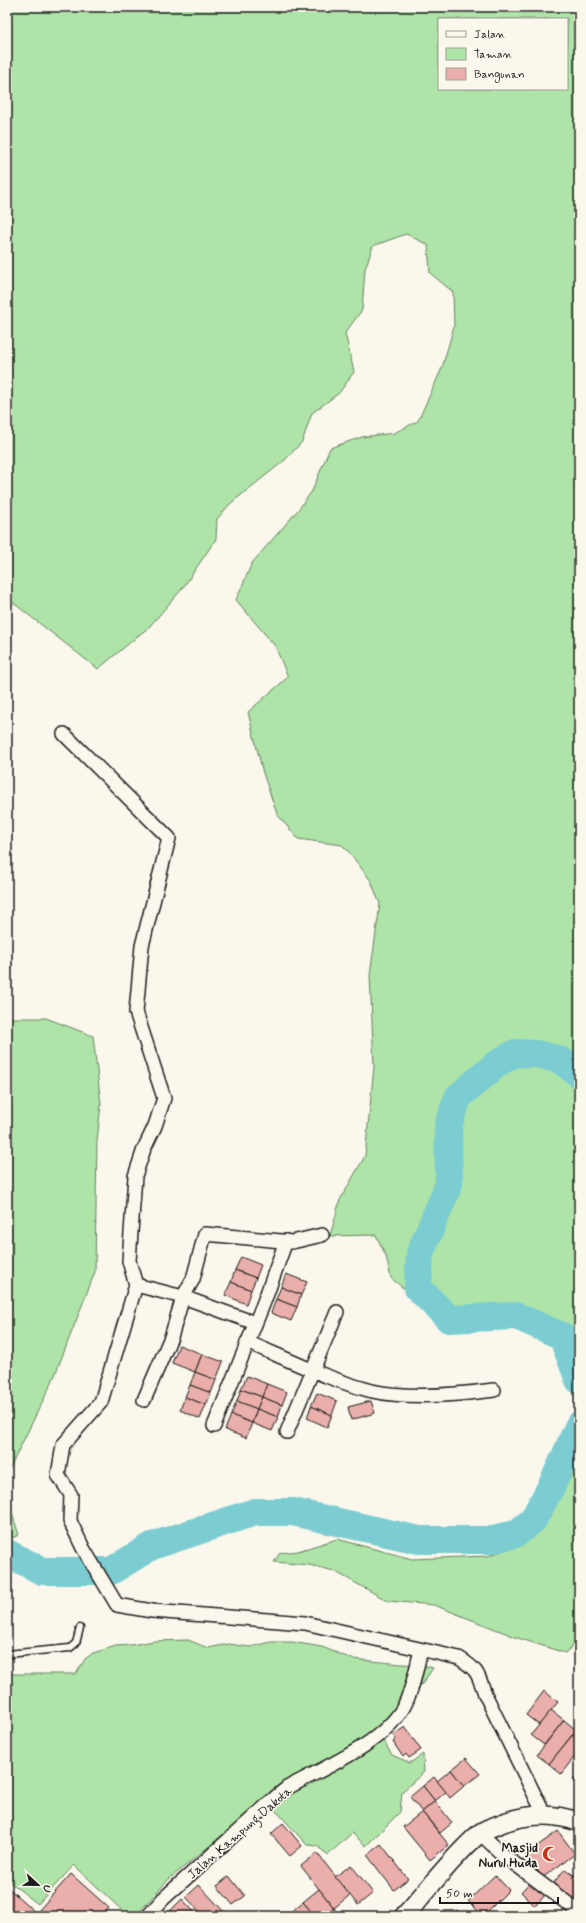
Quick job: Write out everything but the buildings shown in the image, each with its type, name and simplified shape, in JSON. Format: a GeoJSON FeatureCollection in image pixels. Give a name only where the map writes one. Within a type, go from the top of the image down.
{"type":"FeatureCollection","features":[{"type":"Feature","properties":{"kind":"main road"},"geometry":{"type":"LineString","coordinates":[[404,1916],[448,1866],[480,1833],[509,1820],[544,1814],[579,1822]]}},
{"type":"Feature","properties":{"kind":"street"},"geometry":{"type":"LineString","coordinates":[[64,734],[169,838],[142,946],[136,1012],[164,1098],[156,1126],[144,1149],[135,1176],[129,1261],[136,1285],[101,1402],[63,1445],[58,1475],[71,1495],[70,1521],[83,1548],[117,1605],[152,1611],[305,1623],[459,1658],[473,1667],[544,1814]]}},
{"type":"Feature","properties":{"kind":"street"},"geometry":{"type":"LineString","coordinates":[[144,1400],[171,1337],[183,1297],[193,1279],[205,1234],[292,1242],[322,1235]]}},
{"type":"Feature","properties":{"kind":"street"},"geometry":{"type":"LineString","coordinates":[[214,1426],[286,1241]]}},
{"type":"Feature","properties":{"kind":"street"},"geometry":{"type":"LineString","coordinates":[[136,1285],[183,1297],[255,1323]]}},
{"type":"Feature","properties":{"kind":"street"},"geometry":{"type":"LineString","coordinates":[[287,1432],[337,1312]]}},
{"type":"Feature","properties":{"kind":"street"},"geometry":{"type":"LineString","coordinates":[[246,1342],[373,1391],[412,1395],[449,1395],[494,1390]]}},
{"type":"Feature","properties":{"kind":"street","name":"Jalan Kampung Dakota"},"geometry":{"type":"LineString","coordinates":[[148,1916],[163,1899],[287,1788],[368,1743],[381,1732],[402,1709],[411,1690],[421,1650]]}},
{"type":"Feature","properties":{"kind":"street"},"geometry":{"type":"LineString","coordinates":[[480,1833],[503,1855],[579,1912]]}},
{"type":"Feature","properties":{"kind":"lane"},"geometry":{"type":"LineString","coordinates":[[7,1654],[70,1648],[76,1643],[80,1628]]}},
{"type":"Feature","properties":{"kind":"green space"},"geometry":{"type":"Polygon","coordinates":[[[7,7],[579,7],[579,1349],[574,1336],[544,1316],[511,1308],[481,1311],[449,1308],[429,1288],[403,1288],[391,1278],[386,1256],[376,1235],[330,1236],[340,1200],[365,1156],[374,1067],[370,975],[380,904],[371,881],[342,845],[298,839],[277,814],[263,773],[248,712],[288,677],[275,646],[236,600],[252,563],[298,510],[312,491],[330,448],[362,437],[394,433],[418,421],[442,368],[454,326],[453,292],[430,273],[428,245],[406,234],[373,246],[365,269],[362,310],[345,333],[354,372],[339,393],[312,413],[302,442],[285,460],[230,504],[217,519],[216,539],[182,589],[149,627],[98,669],[7,598],[7,7]]]}},
{"type":"Feature","properties":{"kind":"green space"},"geometry":{"type":"Polygon","coordinates":[[[7,1018],[46,1018],[93,1036],[101,1104],[97,1141],[95,1272],[53,1380],[8,1472],[8,1500],[19,1535],[7,1540],[7,1018]]]}},
{"type":"Feature","properties":{"kind":"green space"},"geometry":{"type":"Polygon","coordinates":[[[579,1453],[579,1640],[565,1653],[518,1638],[434,1605],[388,1601],[334,1571],[309,1565],[274,1562],[280,1553],[298,1551],[337,1539],[412,1559],[488,1556],[528,1541],[570,1478],[579,1453]]]}},
{"type":"Feature","properties":{"kind":"green space"},"geometry":{"type":"Polygon","coordinates":[[[188,1640],[208,1648],[229,1644],[250,1647],[271,1642],[292,1642],[322,1647],[352,1659],[423,1665],[433,1668],[423,1683],[400,1702],[385,1725],[383,1740],[392,1755],[410,1763],[423,1754],[424,1772],[402,1792],[400,1812],[366,1846],[352,1833],[328,1855],[317,1846],[307,1845],[279,1814],[264,1801],[168,1880],[135,1916],[128,1916],[74,1865],[38,1904],[7,1880],[7,1674],[76,1674],[85,1659],[93,1653],[116,1646],[154,1641],[188,1640]]]}},
{"type":"Feature","properties":{"kind":"waterway"},"geometry":{"type":"LineString","coordinates":[[579,1074],[560,1060],[537,1054],[515,1053],[498,1063],[458,1097],[448,1127],[449,1184],[420,1253],[418,1288],[449,1319],[516,1316],[562,1336],[579,1380]]}},
{"type":"Feature","properties":{"kind":"waterway"},"geometry":{"type":"LineString","coordinates":[[7,1553],[42,1571],[111,1571],[152,1546],[255,1512],[293,1512],[419,1540],[489,1540],[516,1534],[533,1520],[553,1483],[579,1425]]}},
{"type":"Feature","properties":{"kind":"place","name":"Masjid Nurul Huda"},"geometry":{"type":"Point","coordinates":[550,1854]}}]}
